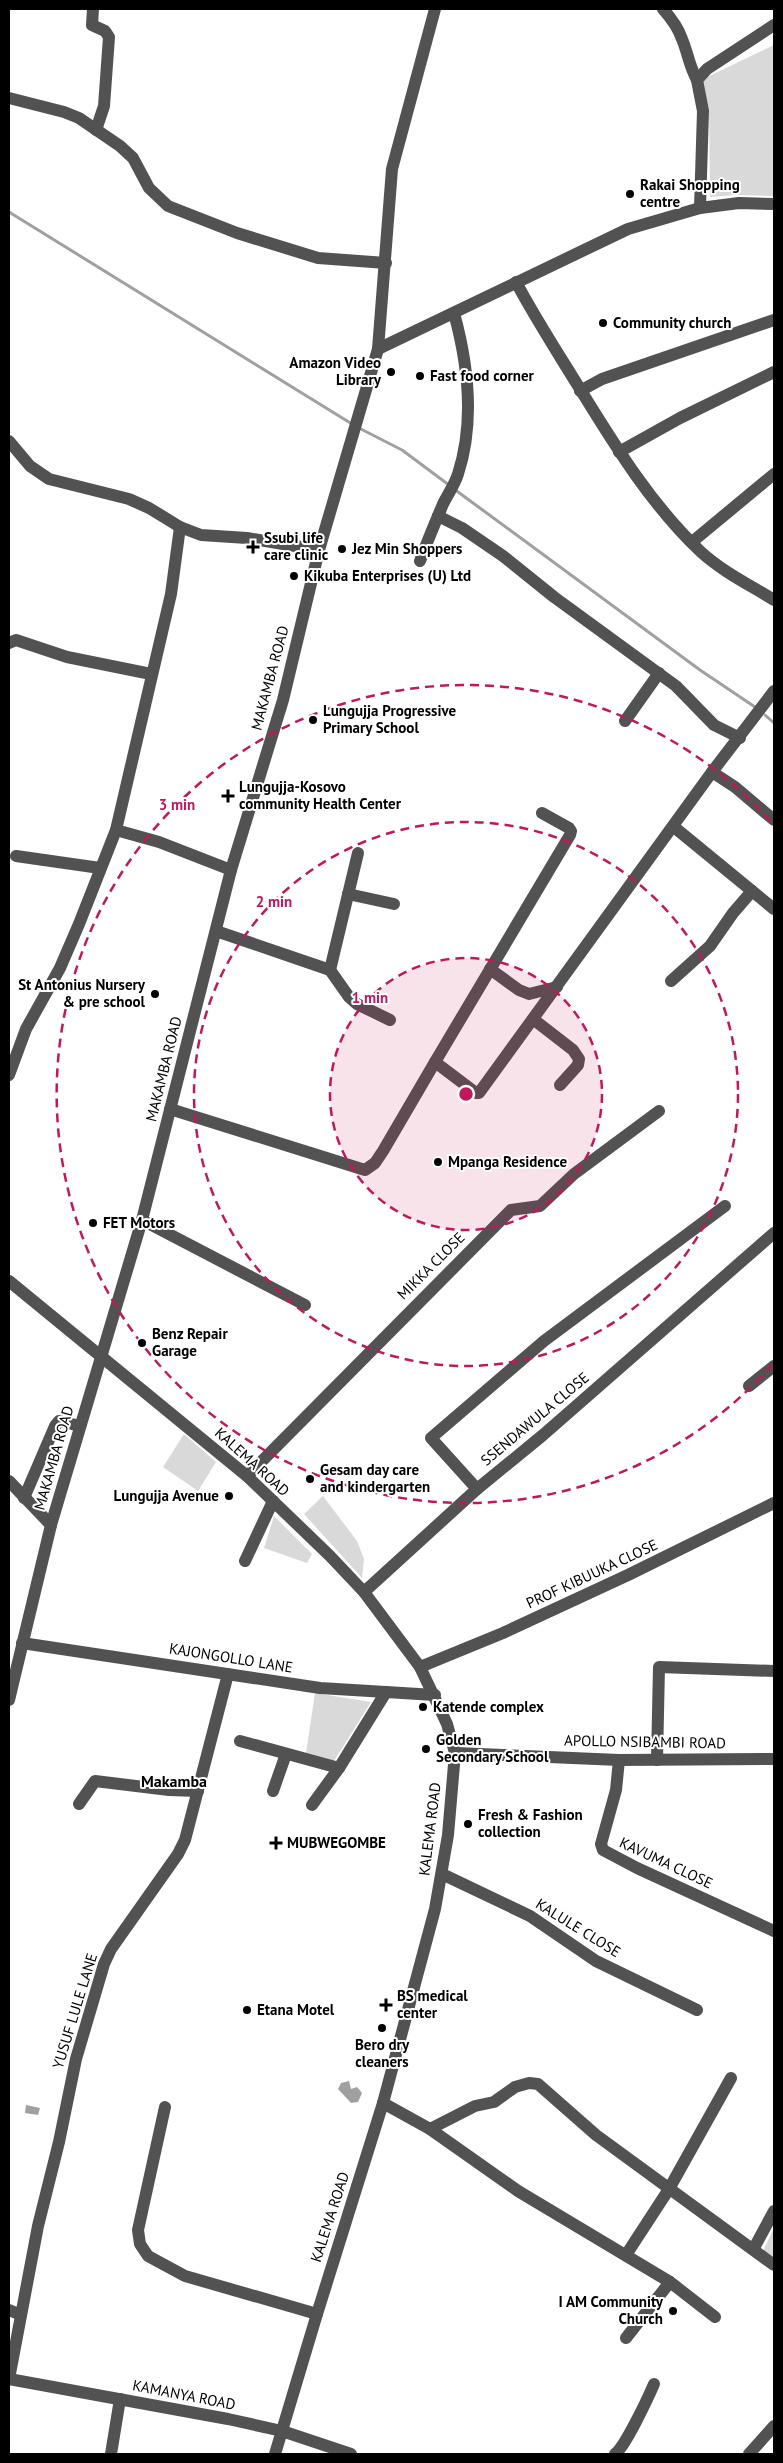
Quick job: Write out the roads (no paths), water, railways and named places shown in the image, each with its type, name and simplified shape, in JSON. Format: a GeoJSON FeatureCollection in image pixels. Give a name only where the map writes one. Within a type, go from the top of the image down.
{"type":"FeatureCollection","features":[{"type":"Feature","properties":{"kind":"street"},"geometry":{"type":"LineString","coordinates":[[93,9],[92,25],[105,31],[109,37],[104,106],[96,130]]}},
{"type":"Feature","properties":{"kind":"street","name":"MAKAMBA ROAD"},"geometry":{"type":"LineString","coordinates":[[9,1700],[51,1525],[142,1220],[231,870],[282,700],[320,550],[378,349],[392,169],[435,9]]}},
{"type":"Feature","properties":{"kind":"street"},"geometry":{"type":"LineString","coordinates":[[664,9],[676,25],[683,41],[690,66],[697,80],[703,111],[700,208]]}},
{"type":"Feature","properties":{"kind":"street"},"geometry":{"type":"LineString","coordinates":[[697,80],[707,69],[774,25]]}},
{"type":"Feature","properties":{"kind":"street"},"geometry":{"type":"LineString","coordinates":[[9,98],[64,112],[96,130],[133,158],[149,188],[168,206],[237,233],[318,258],[386,263]]}},
{"type":"Feature","properties":{"kind":"street"},"geometry":{"type":"LineString","coordinates":[[378,349],[628,229],[700,208],[739,203],[774,204]]}},
{"type":"Feature","properties":{"kind":"street"},"geometry":{"type":"LineString","coordinates":[[516,282],[541,329],[580,391],[619,452],[661,510],[692,542],[726,571],[774,600]]}},
{"type":"Feature","properties":{"kind":"street"},"geometry":{"type":"LineString","coordinates":[[420,561],[438,516],[458,475],[465,450],[467,366],[454,312]]}},
{"type":"Feature","properties":{"kind":"street"},"geometry":{"type":"LineString","coordinates":[[580,391],[602,379],[774,320]]}},
{"type":"Feature","properties":{"kind":"street"},"geometry":{"type":"LineString","coordinates":[[619,452],[774,372]]}},
{"type":"Feature","properties":{"kind":"street"},"geometry":{"type":"LineString","coordinates":[[9,441],[30,466],[49,479],[129,499],[149,508],[180,527],[201,535],[247,538],[320,550]]}},
{"type":"Feature","properties":{"kind":"street"},"geometry":{"type":"LineString","coordinates":[[692,542],[774,474]]}},
{"type":"Feature","properties":{"kind":"street"},"geometry":{"type":"LineString","coordinates":[[438,516],[462,528],[503,556],[554,597],[676,686],[714,725],[740,738]]}},
{"type":"Feature","properties":{"kind":"street"},"geometry":{"type":"LineString","coordinates":[[9,1075],[26,1029],[60,968],[116,830],[171,594],[180,527]]}},
{"type":"Feature","properties":{"kind":"street"},"geometry":{"type":"LineString","coordinates":[[9,643],[16,640],[67,657],[151,674]]}},
{"type":"Feature","properties":{"kind":"street"},"geometry":{"type":"LineString","coordinates":[[626,721],[659,673]]}},
{"type":"Feature","properties":{"kind":"street"},"geometry":{"type":"LineString","coordinates":[[435,1062],[476,1093],[479,1093],[674,827],[712,772],[774,692]]}},
{"type":"Feature","properties":{"kind":"street"},"geometry":{"type":"LineString","coordinates":[[712,772],[735,787],[774,820]]}},
{"type":"Feature","properties":{"kind":"street"},"geometry":{"type":"LineString","coordinates":[[170,1109],[365,1170],[375,1163],[571,832],[568,828],[542,813]]}},
{"type":"Feature","properties":{"kind":"street"},"geometry":{"type":"LineString","coordinates":[[674,827],[774,909]]}},
{"type":"Feature","properties":{"kind":"street"},"geometry":{"type":"LineString","coordinates":[[116,830],[160,842],[231,870]]}},
{"type":"Feature","properties":{"kind":"street"},"geometry":{"type":"LineString","coordinates":[[330,970],[358,853]]}},
{"type":"Feature","properties":{"kind":"street"},"geometry":{"type":"LineString","coordinates":[[16,856],[100,868]]}},
{"type":"Feature","properties":{"kind":"street"},"geometry":{"type":"LineString","coordinates":[[671,981],[710,946],[733,913],[752,891]]}},
{"type":"Feature","properties":{"kind":"street"},"geometry":{"type":"LineString","coordinates":[[348,894],[394,904]]}},
{"type":"Feature","properties":{"kind":"street"},"geometry":{"type":"LineString","coordinates":[[216,930],[330,970],[356,1004],[390,1020]]}},
{"type":"Feature","properties":{"kind":"street"},"geometry":{"type":"LineString","coordinates":[[490,968],[519,990],[529,994],[557,987]]}},
{"type":"Feature","properties":{"kind":"street"},"geometry":{"type":"LineString","coordinates":[[533,1019],[572,1050],[579,1058],[578,1065],[560,1085]]}},
{"type":"Feature","properties":{"kind":"street","name":"MIKKA CLOSE"},"geometry":{"type":"LineString","coordinates":[[247,1476],[511,1210],[540,1206],[574,1174],[659,1110]]}},
{"type":"Feature","properties":{"kind":"street"},"geometry":{"type":"LineString","coordinates":[[477,1489],[431,1438],[544,1341],[725,1206]]}},
{"type":"Feature","properties":{"kind":"street"},"geometry":{"type":"LineString","coordinates":[[142,1220],[305,1305]]}},
{"type":"Feature","properties":{"kind":"street","name":"SSENDAWULA CLOSE"},"geometry":{"type":"LineString","coordinates":[[364,1592],[477,1489],[543,1435],[727,1272],[774,1233]]}},
{"type":"Feature","properties":{"kind":"street","name":"KALEMA ROAD"},"geometry":{"type":"LineString","coordinates":[[9,1281],[247,1476],[330,1556],[364,1592],[420,1667],[435,1695],[447,1724],[455,1753],[448,1835],[442,1874],[383,2104],[275,2454]]}},
{"type":"Feature","properties":{"kind":"street"},"geometry":{"type":"LineString","coordinates":[[749,1386],[774,1366]]}},
{"type":"Feature","properties":{"kind":"street"},"geometry":{"type":"LineString","coordinates":[[24,1498],[55,1426],[59,1421],[80,1426]]}},
{"type":"Feature","properties":{"kind":"street"},"geometry":{"type":"LineString","coordinates":[[9,1481],[51,1525]]}},
{"type":"Feature","properties":{"kind":"street"},"geometry":{"type":"LineString","coordinates":[[245,1561],[273,1501]]}},
{"type":"Feature","properties":{"kind":"street","name":"PROF KIBUUKA CLOSE"},"geometry":{"type":"LineString","coordinates":[[420,1667],[503,1633],[620,1579],[740,1522],[774,1503]]}},
{"type":"Feature","properties":{"kind":"street","name":"KAJONGOLLO LANE"},"geometry":{"type":"LineString","coordinates":[[22,1643],[320,1688],[435,1695]]}},
{"type":"Feature","properties":{"kind":"street"},"geometry":{"type":"LineString","coordinates":[[657,1760],[659,1667],[774,1671]]}},
{"type":"Feature","properties":{"kind":"street","name":"YUSUF LULE LANE"},"geometry":{"type":"LineString","coordinates":[[9,2379],[38,2226],[59,2142],[76,2059],[104,1964],[111,1949],[178,1854],[185,1840],[228,1674]]}},
{"type":"Feature","properties":{"kind":"street"},"geometry":{"type":"LineString","coordinates":[[312,1805],[339,1768],[386,1692]]}},
{"type":"Feature","properties":{"kind":"street"},"geometry":{"type":"LineString","coordinates":[[240,1741],[339,1768]]}},
{"type":"Feature","properties":{"kind":"street","name":"APOLLO NSIBAMBI ROAD"},"geometry":{"type":"LineString","coordinates":[[455,1753],[619,1760],[774,1759]]}},
{"type":"Feature","properties":{"kind":"street"},"geometry":{"type":"LineString","coordinates":[[273,1792],[286,1754]]}},
{"type":"Feature","properties":{"kind":"street","name":"KAVUMA CLOSE"},"geometry":{"type":"LineString","coordinates":[[619,1760],[612,1806],[601,1844],[603,1850],[637,1868],[774,1931]]}},
{"type":"Feature","properties":{"kind":"street"},"geometry":{"type":"LineString","coordinates":[[79,1804],[95,1781],[198,1791]]}},
{"type":"Feature","properties":{"kind":"street","name":"KALULE CLOSE"},"geometry":{"type":"LineString","coordinates":[[442,1874],[530,1916],[596,1961],[697,2010]]}},
{"type":"Feature","properties":{"kind":"street"},"geometry":{"type":"LineString","coordinates":[[626,2255],[669,2190],[731,2078]]}},
{"type":"Feature","properties":{"kind":"street"},"geometry":{"type":"LineString","coordinates":[[430,2129],[475,2106],[494,2102],[515,2087],[529,2083],[538,2084],[596,2135],[669,2190],[693,2204],[774,2264]]}},
{"type":"Feature","properties":{"kind":"street"},"geometry":{"type":"LineString","coordinates":[[383,2104],[430,2129],[518,2191],[670,2282],[714,2317]]}},
{"type":"Feature","properties":{"kind":"street"},"geometry":{"type":"LineString","coordinates":[[165,2107],[138,2230],[142,2249],[160,2263],[185,2276],[317,2314]]}},
{"type":"Feature","properties":{"kind":"street"},"geometry":{"type":"LineString","coordinates":[[754,2248],[774,2211]]}},
{"type":"Feature","properties":{"kind":"street"},"geometry":{"type":"LineString","coordinates":[[626,2338],[670,2282]]}},
{"type":"Feature","properties":{"kind":"street"},"geometry":{"type":"LineString","coordinates":[[9,2310],[21,2315]]}},
{"type":"Feature","properties":{"kind":"street","name":"KAMANYA ROAD"},"geometry":{"type":"LineString","coordinates":[[9,2379],[282,2431],[351,2454]]}},
{"type":"Feature","properties":{"kind":"street"},"geometry":{"type":"LineString","coordinates":[[615,2454],[626,2442],[630,2430],[654,2384]]}},
{"type":"Feature","properties":{"kind":"street"},"geometry":{"type":"LineString","coordinates":[[111,2454],[120,2399]]}},
{"type":"Feature","properties":{"kind":"street"},"geometry":{"type":"LineString","coordinates":[[749,2454],[774,2426]]}},
{"type":"Feature","properties":{"kind":"waterway"},"geometry":{"type":"LineString","coordinates":[[9,212],[352,424]]}},
{"type":"Feature","properties":{"kind":"waterway"},"geometry":{"type":"LineString","coordinates":[[357,427],[402,450],[449,485]]}},
{"type":"Feature","properties":{"kind":"waterway"},"geometry":{"type":"LineString","coordinates":[[454,489],[700,670],[755,707]]}},
{"type":"Feature","properties":{"kind":"waterway"},"geometry":{"type":"LineString","coordinates":[[765,715],[774,723]]}},
{"type":"Feature","properties":{"kind":"place","name":"Rakai Shopping centre"},"geometry":{"type":"Point","coordinates":[630,194]}},
{"type":"Feature","properties":{"kind":"place","name":"Community church"},"geometry":{"type":"Point","coordinates":[603,323]}},
{"type":"Feature","properties":{"kind":"place","name":"Amazon Video Library"},"geometry":{"type":"Point","coordinates":[391,372]}},
{"type":"Feature","properties":{"kind":"place","name":"Fast food corner"},"geometry":{"type":"Point","coordinates":[420,376]}},
{"type":"Feature","properties":{"kind":"place","name":"Ssubi life care clinic"},"geometry":{"type":"Point","coordinates":[253,547]}},
{"type":"Feature","properties":{"kind":"place","name":"Jez Min Shoppers"},"geometry":{"type":"Point","coordinates":[342,549]}},
{"type":"Feature","properties":{"kind":"place","name":"Kikuba Enterprises (U) Ltd"},"geometry":{"type":"Point","coordinates":[294,576]}},
{"type":"Feature","properties":{"kind":"place","name":"Lungujja Progressive Primary School"},"geometry":{"type":"Point","coordinates":[313,720]}},
{"type":"Feature","properties":{"kind":"place","name":"Lungujja-Kosovo community Health Center"},"geometry":{"type":"Point","coordinates":[228,796]}},
{"type":"Feature","properties":{"kind":"place","name":"St Antonius Nursery & pre school"},"geometry":{"type":"Point","coordinates":[155,994]}},
{"type":"Feature","properties":{"kind":"place","name":"Mpanga Residence"},"geometry":{"type":"Point","coordinates":[438,1162]}},
{"type":"Feature","properties":{"kind":"place","name":"FET Motors"},"geometry":{"type":"Point","coordinates":[93,1223]}},
{"type":"Feature","properties":{"kind":"place","name":"Benz Repair Garage"},"geometry":{"type":"Point","coordinates":[142,1343]}},
{"type":"Feature","properties":{"kind":"place","name":"Gesam day care and kindergarten"},"geometry":{"type":"Point","coordinates":[310,1479]}},
{"type":"Feature","properties":{"kind":"place","name":"Lungujja Avenue"},"geometry":{"type":"Point","coordinates":[229,1496]}},
{"type":"Feature","properties":{"kind":"place","name":"Katende complex"},"geometry":{"type":"Point","coordinates":[423,1707]}},
{"type":"Feature","properties":{"kind":"place","name":"Golden Secondary School"},"geometry":{"type":"Point","coordinates":[426,1749]}},
{"type":"Feature","properties":{"kind":"place","name":"Fresh & Fashion collection"},"geometry":{"type":"Point","coordinates":[468,1824]}},
{"type":"Feature","properties":{"kind":"place","name":"MUBWEGOMBE"},"geometry":{"type":"Point","coordinates":[276,1843]}},
{"type":"Feature","properties":{"kind":"place","name":"BS medical center"},"geometry":{"type":"Point","coordinates":[386,2005]}},
{"type":"Feature","properties":{"kind":"place","name":"Etana Motel"},"geometry":{"type":"Point","coordinates":[247,2010]}},
{"type":"Feature","properties":{"kind":"place","name":"Bero dry cleaners"},"geometry":{"type":"Point","coordinates":[382,2028]}},
{"type":"Feature","properties":{"kind":"place","name":"I AM Community Church"},"geometry":{"type":"Point","coordinates":[673,2311]}},
{"type":"Feature","properties":{"kind":"district","name":"Makamba"},"geometry":{"type":"Point","coordinates":[174,1781]}}]}
